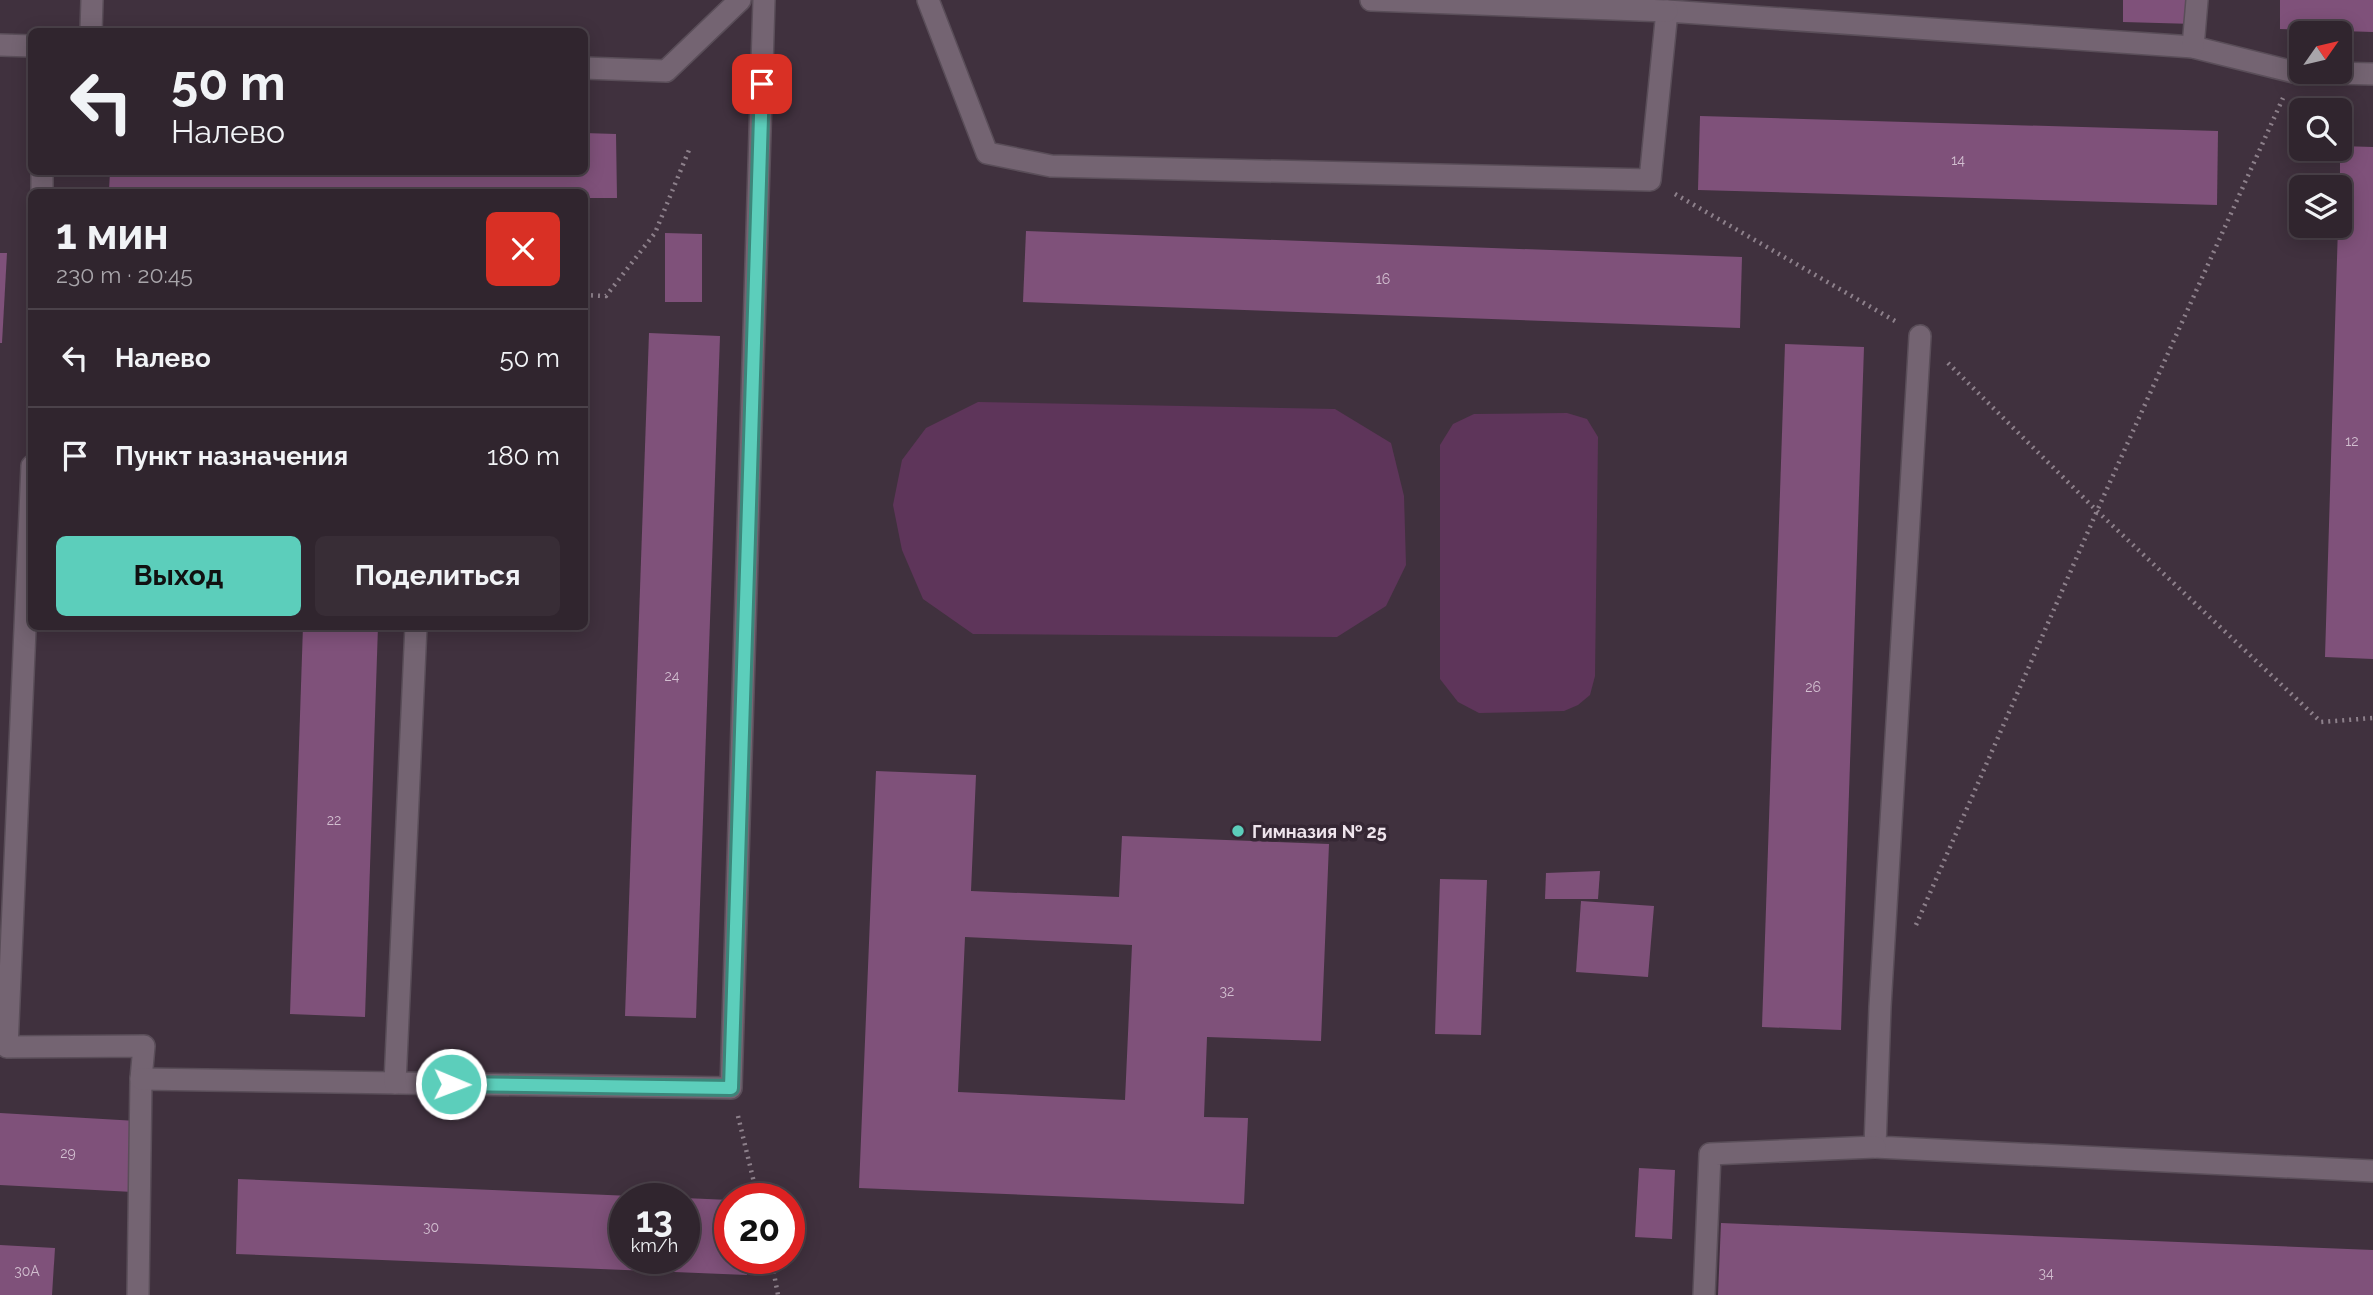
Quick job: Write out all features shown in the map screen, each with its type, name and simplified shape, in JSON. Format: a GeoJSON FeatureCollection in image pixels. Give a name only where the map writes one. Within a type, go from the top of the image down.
{"type":"FeatureCollection","features":[{"type":"Feature","properties":{"kind":"lane"},"geometry":{"type":"LineString","coordinates":[[91,28],[92,0]]}},
{"type":"Feature","properties":{"kind":"lane"},"geometry":{"type":"LineString","coordinates":[[588,68],[666,71],[740,0]]}},
{"type":"Feature","properties":{"kind":"lane"},"geometry":{"type":"LineString","coordinates":[[141,1079],[731,1088],[765,0]]}},
{"type":"Feature","properties":{"kind":"lane"},"geometry":{"type":"LineString","coordinates":[[928,0],[988,153],[1051,166],[1650,180],[1667,11]]}},
{"type":"Feature","properties":{"kind":"lane"},"geometry":{"type":"LineString","coordinates":[[1371,0],[1667,11],[2193,47],[2289,71]]}},
{"type":"Feature","properties":{"kind":"lane"},"geometry":{"type":"LineString","coordinates":[[2193,47],[2197,0]]}},
{"type":"Feature","properties":{"kind":"lane"},"geometry":{"type":"LineString","coordinates":[[0,45],[28,46]]}},
{"type":"Feature","properties":{"kind":"lane"},"geometry":{"type":"LineString","coordinates":[[2352,73],[2373,74]]}},
{"type":"Feature","properties":{"kind":"lane"},"geometry":{"type":"LineString","coordinates":[[1875,1147],[1880,1007],[1920,336]]}},
{"type":"Feature","properties":{"kind":"lane"},"geometry":{"type":"LineString","coordinates":[[28,559],[7,1047],[144,1046],[141,1079],[138,1295]]}},
{"type":"Feature","properties":{"kind":"lane"},"geometry":{"type":"LineString","coordinates":[[395,1083],[416,630]]}},
{"type":"Feature","properties":{"kind":"lane"},"geometry":{"type":"LineString","coordinates":[[1704,1295],[1710,1154],[1875,1147],[2373,1171]]}},
{"type":"Feature","properties":{"kind":"path"},"geometry":{"type":"LineString","coordinates":[[1914,931],[2097,511],[2289,83]]}},
{"type":"Feature","properties":{"kind":"path"},"geometry":{"type":"LineString","coordinates":[[588,295],[606,296],[655,233],[689,150]]}},
{"type":"Feature","properties":{"kind":"path"},"geometry":{"type":"LineString","coordinates":[[1650,180],[1920,336],[2097,511],[2321,722],[2373,718]]}},
{"type":"Feature","properties":{"kind":"path"},"geometry":{"type":"LineString","coordinates":[[731,1088],[754,1183]]}},
{"type":"Feature","properties":{"kind":"path"},"geometry":{"type":"LineString","coordinates":[[774,1274],[778,1295]]}},
{"type":"Feature","properties":{"kind":"shaded area"},"geometry":{"type":"Polygon","coordinates":[[[978,402],[1335,409],[1391,443],[1404,496],[1406,565],[1386,606],[1337,637],[973,634],[923,599],[902,550],[893,505],[902,460],[926,428],[978,402]]]}},
{"type":"Feature","properties":{"kind":"shaded area"},"geometry":{"type":"Polygon","coordinates":[[[1567,413],[1587,419],[1598,437],[1595,676],[1590,695],[1578,705],[1564,711],[1479,713],[1458,702],[1440,679],[1440,445],[1453,424],[1474,414],[1567,413]]]}},
{"type":"Feature","properties":{"kind":"building"},"geometry":{"type":"Polygon","coordinates":[[[2123,0],[2194,0],[2194,24],[2123,22],[2123,0]]]}},
{"type":"Feature","properties":{"kind":"building"},"geometry":{"type":"Polygon","coordinates":[[[2280,0],[2373,0],[2373,32],[2352,31],[2352,21],[2289,21],[2289,29],[2280,29],[2280,0]]]}},
{"type":"Feature","properties":{"kind":"building"},"geometry":{"type":"Polygon","coordinates":[[[1700,116],[2218,131],[2217,205],[1698,190],[1700,116]]]}},
{"type":"Feature","properties":{"kind":"building"},"geometry":{"type":"Polygon","coordinates":[[[588,133],[616,134],[617,198],[588,198],[588,189],[109,189],[110,175],[588,175],[588,133]]]}},
{"type":"Feature","properties":{"kind":"building"},"geometry":{"type":"Polygon","coordinates":[[[2352,146],[2373,147],[2373,659],[2325,657],[2338,238],[2352,238],[2352,175],[2340,175],[2340,161],[2352,161],[2352,146]]]}},
{"type":"Feature","properties":{"kind":"building"},"geometry":{"type":"Polygon","coordinates":[[[1026,231],[1742,257],[1740,328],[1023,302],[1026,231]]]}},
{"type":"Feature","properties":{"kind":"building"},"geometry":{"type":"Polygon","coordinates":[[[665,233],[702,234],[702,302],[665,302],[665,233]]]}},
{"type":"Feature","properties":{"kind":"building"},"geometry":{"type":"Polygon","coordinates":[[[0,253],[7,253],[2,343],[0,343],[0,253]]]}},
{"type":"Feature","properties":{"kind":"building"},"geometry":{"type":"Polygon","coordinates":[[[649,333],[720,336],[696,1018],[625,1016],[649,333]]]}},
{"type":"Feature","properties":{"kind":"building"},"geometry":{"type":"Polygon","coordinates":[[[1785,344],[1864,347],[1841,1030],[1762,1027],[1785,344]]]}},
{"type":"Feature","properties":{"kind":"building"},"geometry":{"type":"Polygon","coordinates":[[[303,630],[378,630],[365,1017],[290,1014],[303,630]]]}},
{"type":"Feature","properties":{"kind":"building"},"geometry":{"type":"Polygon","coordinates":[[[876,771],[976,775],[971,891],[1119,897],[1122,836],[1329,844],[1321,1041],[1207,1037],[1204,1117],[1248,1118],[1244,1204],[859,1188],[876,771]],[[965,937],[958,1092],[1125,1100],[1132,945],[965,937]]]}},
{"type":"Feature","properties":{"kind":"building"},"geometry":{"type":"Polygon","coordinates":[[[1600,871],[1598,899],[1545,899],[1546,873],[1600,871]]]}},
{"type":"Feature","properties":{"kind":"building"},"geometry":{"type":"Polygon","coordinates":[[[1440,879],[1487,880],[1481,1035],[1435,1034],[1440,879]]]}},
{"type":"Feature","properties":{"kind":"building"},"geometry":{"type":"Polygon","coordinates":[[[1581,901],[1654,906],[1648,977],[1576,972],[1581,901]]]}},
{"type":"Feature","properties":{"kind":"building"},"geometry":{"type":"Polygon","coordinates":[[[0,1113],[137,1121],[133,1192],[0,1185],[0,1113]]]}},
{"type":"Feature","properties":{"kind":"building"},"geometry":{"type":"Polygon","coordinates":[[[1639,1168],[1675,1170],[1672,1239],[1635,1237],[1639,1168]]]}},
{"type":"Feature","properties":{"kind":"building"},"geometry":{"type":"Polygon","coordinates":[[[238,1179],[609,1195],[609,1269],[236,1254],[238,1179]]]}},
{"type":"Feature","properties":{"kind":"building"},"geometry":{"type":"Polygon","coordinates":[[[700,1199],[714,1199],[714,1274],[700,1273],[700,1199]]]}},
{"type":"Feature","properties":{"kind":"building"},"geometry":{"type":"Polygon","coordinates":[[[1721,1223],[2373,1250],[2373,1295],[1718,1295],[1721,1223]]]}},
{"type":"Feature","properties":{"kind":"building"},"geometry":{"type":"Polygon","coordinates":[[[0,1245],[55,1248],[52,1295],[0,1295],[0,1245]]]}},
{"type":"Feature","properties":{"kind":"place","name":"Гимназия № 25"},"geometry":{"type":"Point","coordinates":[1238,831]}},
{"type":"Feature","properties":{"kind":"route"},"geometry":{"type":"LineString","coordinates":[[451,1084],[731,1088],[762,84]]}}]}
